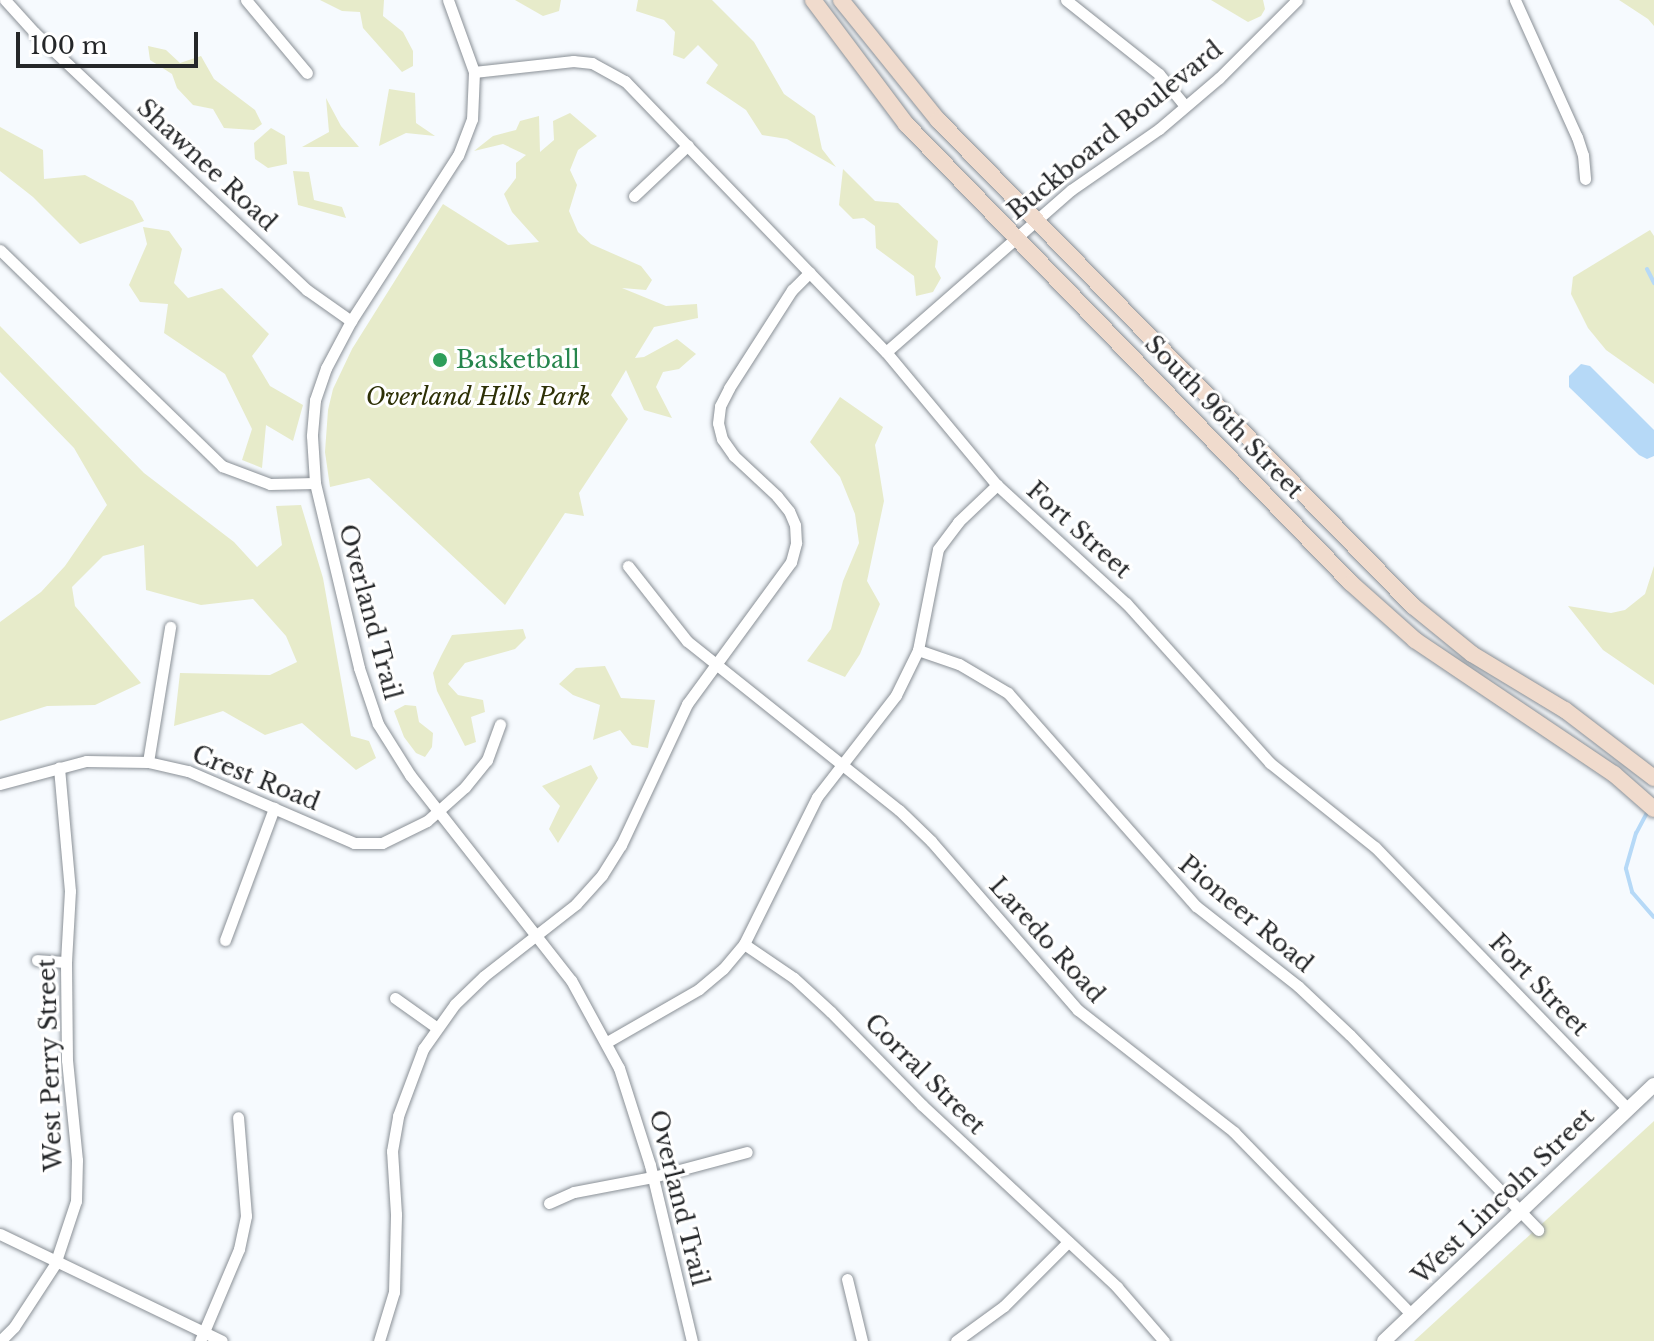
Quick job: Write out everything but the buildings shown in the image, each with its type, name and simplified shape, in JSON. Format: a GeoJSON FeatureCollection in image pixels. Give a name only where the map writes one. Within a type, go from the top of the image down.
{"type":"FeatureCollection","features":[{"type":"Feature","properties":{"kind":"main road","name":"South 96th Street"},"geometry":{"type":"LineString","coordinates":[[813,0],[906,124],[1351,583],[1415,640],[1614,774],[1654,809]]}},
{"type":"Feature","properties":{"kind":"main road","name":"South 96th Street"},"geometry":{"type":"LineString","coordinates":[[841,0],[938,120],[1336,531],[1413,606],[1472,654],[1565,710],[1654,778]]}},
{"type":"Feature","properties":{"kind":"street","name":"Shawnee Road"},"geometry":{"type":"LineString","coordinates":[[5,0],[34,32],[307,290],[351,321]]}},
{"type":"Feature","properties":{"kind":"street"},"geometry":{"type":"LineString","coordinates":[[246,0],[307,73]]}},
{"type":"Feature","properties":{"kind":"street","name":"Overland Trail"},"geometry":{"type":"LineString","coordinates":[[448,0],[474,72],[472,119],[458,155],[351,321],[326,368],[315,400],[312,436],[315,483],[359,668],[378,724],[410,775],[538,934],[571,980],[607,1042],[634,1109],[692,1341]]}},
{"type":"Feature","properties":{"kind":"street"},"geometry":{"type":"LineString","coordinates":[[1066,0],[1159,74],[1185,106]]}},
{"type":"Feature","properties":{"kind":"street","name":"Buckboard Boulevard"},"geometry":{"type":"LineString","coordinates":[[886,352],[1071,190],[1138,145],[1219,78],[1297,0]]}},
{"type":"Feature","properties":{"kind":"street"},"geometry":{"type":"LineString","coordinates":[[1515,0],[1577,137],[1583,155],[1585,179]]}},
{"type":"Feature","properties":{"kind":"street","name":"Fort Street"},"geometry":{"type":"LineString","coordinates":[[474,72],[557,61],[592,63],[625,81],[886,352],[997,485],[1126,603],[1270,763],[1375,847],[1627,1108]]}},
{"type":"Feature","properties":{"kind":"street"},"geometry":{"type":"LineString","coordinates":[[634,196],[688,145]]}},
{"type":"Feature","properties":{"kind":"street"},"geometry":{"type":"LineString","coordinates":[[0,250],[222,466],[270,484],[315,483]]}},
{"type":"Feature","properties":{"kind":"street"},"geometry":{"type":"LineString","coordinates":[[379,1341],[394,1292],[397,1253],[392,1151],[396,1127],[415,1067],[436,1027],[484,976],[576,904],[602,875],[621,845],[681,715],[791,562],[796,543],[795,525],[783,503],[734,456],[722,439],[718,423],[720,406],[792,290],[810,272]]}},
{"type":"Feature","properties":{"kind":"street"},"geometry":{"type":"LineString","coordinates":[[607,1042],[699,989],[723,969],[744,944],[803,821],[896,695],[918,650],[938,549],[958,522],[997,485]]}},
{"type":"Feature","properties":{"kind":"street","name":"Laredo Road"},"geometry":{"type":"LineString","coordinates":[[628,566],[687,641],[843,764],[931,841],[1078,1010],[1234,1132],[1412,1315]]}},
{"type":"Feature","properties":{"kind":"street"},"geometry":{"type":"LineString","coordinates":[[148,762],[170,627]]}},
{"type":"Feature","properties":{"kind":"street","name":"Pioneer Road"},"geometry":{"type":"LineString","coordinates":[[918,650],[959,664],[1008,693],[1196,906],[1298,986],[1538,1230]]}},
{"type":"Feature","properties":{"kind":"street","name":"Crest Road"},"geometry":{"type":"LineString","coordinates":[[0,784],[86,761],[148,762],[188,771],[354,843],[382,843],[410,832],[439,812],[487,760],[496,743],[500,724]]}},
{"type":"Feature","properties":{"kind":"street","name":"West Perry Street"},"geometry":{"type":"LineString","coordinates":[[0,1341],[14,1327],[55,1264],[76,1201],[77,1160],[67,1060],[66,962],[70,891],[59,767]]}},
{"type":"Feature","properties":{"kind":"street"},"geometry":{"type":"LineString","coordinates":[[225,940],[274,808]]}},
{"type":"Feature","properties":{"kind":"street","name":"Corral Street"},"geometry":{"type":"LineString","coordinates":[[744,944],[794,978],[831,1012],[922,1105],[1117,1287],[1164,1341]]}},
{"type":"Feature","properties":{"kind":"street"},"geometry":{"type":"LineString","coordinates":[[37,960],[66,962]]}},
{"type":"Feature","properties":{"kind":"street"},"geometry":{"type":"LineString","coordinates":[[395,998],[436,1027]]}},
{"type":"Feature","properties":{"kind":"street","name":"West Lincoln Street"},"geometry":{"type":"LineString","coordinates":[[1384,1341],[1654,1085]]}},
{"type":"Feature","properties":{"kind":"street"},"geometry":{"type":"LineString","coordinates":[[202,1337],[239,1249],[246,1216],[246,1175],[238,1117]]}},
{"type":"Feature","properties":{"kind":"street"},"geometry":{"type":"LineString","coordinates":[[549,1203],[574,1192],[653,1177],[747,1152]]}},
{"type":"Feature","properties":{"kind":"street"},"geometry":{"type":"LineString","coordinates":[[0,1234],[202,1337],[222,1341]]}},
{"type":"Feature","properties":{"kind":"street"},"geometry":{"type":"LineString","coordinates":[[956,1341],[1004,1306],[1068,1242]]}},
{"type":"Feature","properties":{"kind":"street"},"geometry":{"type":"LineString","coordinates":[[847,1279],[862,1341]]}},
{"type":"Feature","properties":{"kind":"green space"},"geometry":{"type":"Polygon","coordinates":[[[320,0],[384,0],[383,16],[403,32],[413,51],[413,66],[402,72],[363,28],[360,12],[342,11],[320,0]]]}},
{"type":"Feature","properties":{"kind":"green space"},"geometry":{"type":"Polygon","coordinates":[[[515,0],[561,0],[559,11],[543,16],[515,0]]]}},
{"type":"Feature","properties":{"kind":"green space"},"geometry":{"type":"Polygon","coordinates":[[[638,0],[712,0],[754,42],[784,94],[815,116],[822,149],[836,167],[787,139],[762,135],[746,110],[706,83],[718,65],[698,45],[684,59],[673,55],[675,32],[664,20],[636,11],[638,0]]]}},
{"type":"Feature","properties":{"kind":"green space"},"geometry":{"type":"Polygon","coordinates":[[[1211,0],[1263,0],[1265,9],[1261,16],[1248,22],[1211,0]]]}},
{"type":"Feature","properties":{"kind":"green space"},"geometry":{"type":"Polygon","coordinates":[[[1619,0],[1654,0],[1654,26],[1648,19],[1619,0]]]}},
{"type":"Feature","properties":{"kind":"green space"},"geometry":{"type":"Polygon","coordinates":[[[148,46],[166,50],[180,63],[201,56],[214,79],[255,110],[262,124],[254,130],[224,128],[213,109],[193,105],[177,88],[172,74],[150,60],[148,46]]]}},
{"type":"Feature","properties":{"kind":"green space"},"geometry":{"type":"Polygon","coordinates":[[[389,89],[415,93],[416,123],[435,136],[406,133],[379,146],[389,89]]]}},
{"type":"Feature","properties":{"kind":"green space"},"geometry":{"type":"Polygon","coordinates":[[[326,98],[341,126],[359,147],[302,147],[329,132],[326,98]]]}},
{"type":"Feature","properties":{"kind":"green space","name":"Overland Hills Park"},"geometry":{"type":"Polygon","coordinates":[[[570,113],[597,136],[578,150],[570,170],[577,185],[569,211],[578,232],[591,244],[641,266],[652,280],[646,290],[622,288],[666,306],[697,304],[698,318],[654,327],[635,358],[644,357],[677,339],[696,354],[679,369],[663,372],[656,387],[672,418],[644,410],[626,370],[611,395],[628,419],[579,493],[584,516],[565,513],[505,605],[369,478],[330,487],[325,452],[328,410],[333,389],[352,349],[443,204],[508,245],[539,242],[512,212],[504,194],[516,178],[516,163],[526,155],[503,144],[474,151],[493,136],[516,130],[520,121],[539,116],[540,152],[554,140],[553,121],[570,113]]]}},
{"type":"Feature","properties":{"kind":"green space"},"geometry":{"type":"Polygon","coordinates":[[[0,127],[43,150],[44,179],[85,175],[133,201],[144,221],[80,244],[33,197],[0,171],[0,127]]]}},
{"type":"Feature","properties":{"kind":"green space"},"geometry":{"type":"Polygon","coordinates":[[[271,128],[285,136],[287,164],[268,168],[255,159],[254,143],[271,128]]]}},
{"type":"Feature","properties":{"kind":"green space"},"geometry":{"type":"Polygon","coordinates":[[[843,169],[875,201],[898,203],[938,241],[935,267],[941,278],[933,292],[916,296],[914,276],[876,248],[875,226],[864,218],[853,219],[839,205],[843,169]]]}},
{"type":"Feature","properties":{"kind":"green space"},"geometry":{"type":"Polygon","coordinates":[[[293,171],[309,172],[314,200],[342,207],[346,218],[298,205],[293,171]]]}},
{"type":"Feature","properties":{"kind":"green space"},"geometry":{"type":"Polygon","coordinates":[[[143,227],[169,231],[182,249],[174,283],[188,298],[222,288],[269,334],[252,356],[270,386],[303,405],[293,441],[266,425],[262,468],[242,460],[252,429],[225,374],[164,333],[168,304],[140,302],[129,285],[147,244],[143,227]]]}},
{"type":"Feature","properties":{"kind":"green space"},"geometry":{"type":"Polygon","coordinates":[[[1650,230],[1654,236],[1654,384],[1606,350],[1588,328],[1571,294],[1573,277],[1650,230]]]}},
{"type":"Feature","properties":{"kind":"green space"},"geometry":{"type":"Polygon","coordinates":[[[0,326],[144,473],[234,542],[257,567],[282,545],[276,506],[301,505],[323,578],[351,736],[369,741],[376,758],[356,770],[302,723],[265,735],[223,711],[174,726],[180,673],[270,675],[297,662],[286,636],[253,599],[201,605],[146,590],[144,545],[103,556],[72,587],[75,606],[141,683],[95,705],[47,706],[0,721],[0,622],[41,592],[65,566],[107,505],[74,448],[0,372],[0,326]]]}},
{"type":"Feature","properties":{"kind":"green space"},"geometry":{"type":"Polygon","coordinates":[[[840,397],[883,427],[875,445],[884,501],[867,581],[880,604],[860,654],[845,677],[807,661],[831,629],[843,581],[859,543],[855,514],[840,477],[810,442],[840,397]]]}},
{"type":"Feature","properties":{"kind":"green space"},"geometry":{"type":"Polygon","coordinates":[[[1654,566],[1654,685],[1603,650],[1568,606],[1611,613],[1625,610],[1645,594],[1654,566]]]}},
{"type":"Feature","properties":{"kind":"green space"},"geometry":{"type":"Polygon","coordinates":[[[523,629],[526,638],[515,649],[465,663],[448,684],[458,695],[483,700],[485,712],[471,717],[476,742],[465,746],[437,691],[433,673],[441,656],[452,635],[523,629]]]}},
{"type":"Feature","properties":{"kind":"green space"},"geometry":{"type":"Polygon","coordinates":[[[605,666],[621,698],[655,700],[648,748],[632,745],[620,730],[593,740],[600,705],[573,695],[559,684],[576,668],[605,666]]]}},
{"type":"Feature","properties":{"kind":"green space"},"geometry":{"type":"Polygon","coordinates":[[[405,705],[416,706],[419,722],[433,733],[432,747],[425,757],[416,753],[404,737],[394,711],[405,705]]]}},
{"type":"Feature","properties":{"kind":"green space"},"geometry":{"type":"Polygon","coordinates":[[[591,765],[598,778],[558,843],[549,829],[560,806],[542,786],[591,765]]]}},
{"type":"Feature","properties":{"kind":"green space"},"geometry":{"type":"Polygon","coordinates":[[[1654,1121],[1654,1341],[1414,1341],[1654,1121]]]}},
{"type":"Feature","properties":{"kind":"water"},"geometry":{"type":"Polygon","coordinates":[[[1581,364],[1590,366],[1654,430],[1654,456],[1647,459],[1639,455],[1569,387],[1569,376],[1581,364]]]}},
{"type":"Feature","properties":{"kind":"waterway"},"geometry":{"type":"LineString","coordinates":[[1647,269],[1654,283]]}},
{"type":"Feature","properties":{"kind":"waterway"},"geometry":{"type":"LineString","coordinates":[[1649,809],[1636,833],[1626,869],[1632,892],[1654,917]]}},
{"type":"Feature","properties":{"kind":"place","name":"Basketball"},"geometry":{"type":"Point","coordinates":[440,360]}}]}
